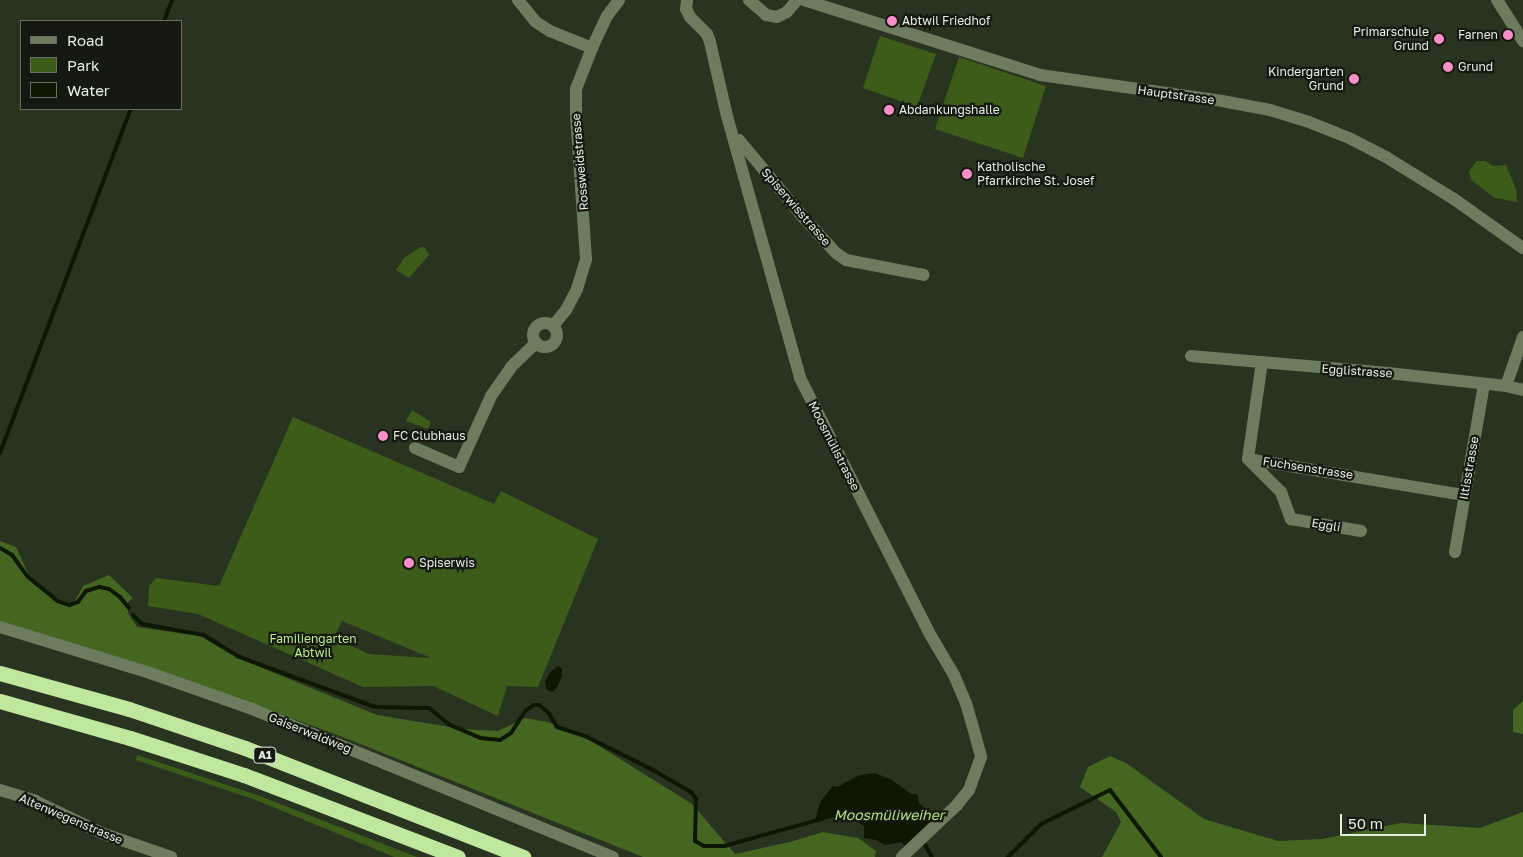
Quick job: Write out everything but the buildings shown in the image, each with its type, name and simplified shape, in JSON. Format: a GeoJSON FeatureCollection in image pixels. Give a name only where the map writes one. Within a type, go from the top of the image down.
{"type":"FeatureCollection","features":[{"type":"Feature","properties":{"kind":"highway","name":"A1"},"geometry":{"type":"LineString","coordinates":[[0,673],[129,709],[237,745],[337,782],[523,857]]}},
{"type":"Feature","properties":{"kind":"highway","name":"A1"},"geometry":{"type":"LineString","coordinates":[[0,702],[130,738],[244,775],[458,857]]}},
{"type":"Feature","properties":{"kind":"street"},"geometry":{"type":"LineString","coordinates":[[518,0],[536,22],[550,31],[592,48]]}},
{"type":"Feature","properties":{"kind":"street","name":"Rossweidstrasse"},"geometry":{"type":"LineString","coordinates":[[554,326],[574,295],[586,259],[576,117],[576,89],[607,16],[619,0]]}},
{"type":"Feature","properties":{"kind":"street","name":"Moosmülistrasse"},"geometry":{"type":"LineString","coordinates":[[687,0],[686,9],[690,17],[707,34],[710,42],[734,140],[800,378],[927,627],[954,675],[966,704],[981,757],[969,790],[957,805],[903,856]]}},
{"type":"Feature","properties":{"kind":"street"},"geometry":{"type":"LineString","coordinates":[[749,0],[766,15],[777,18],[787,12],[797,0]]}},
{"type":"Feature","properties":{"kind":"street","name":"Hauptstrasse"},"geometry":{"type":"LineString","coordinates":[[804,0],[1040,75],[1222,101],[1300,118],[1344,135],[1386,157],[1454,199],[1523,248]]}},
{"type":"Feature","properties":{"kind":"street"},"geometry":{"type":"LineString","coordinates":[[1498,0],[1523,41]]}},
{"type":"Feature","properties":{"kind":"street","name":"Spiserwisstrasse"},"geometry":{"type":"LineString","coordinates":[[734,140],[739,140],[836,253],[846,260],[924,275]]}},
{"type":"Feature","properties":{"kind":"street"},"geometry":{"type":"LineString","coordinates":[[542,323],[554,326],[557,337],[554,344],[543,347],[536,343],[533,335],[536,327],[542,323]]}},
{"type":"Feature","properties":{"kind":"street"},"geometry":{"type":"LineString","coordinates":[[1506,386],[1523,337]]}},
{"type":"Feature","properties":{"kind":"street"},"geometry":{"type":"LineString","coordinates":[[415,448],[459,467],[491,396],[511,367],[536,343]]}},
{"type":"Feature","properties":{"kind":"street","name":"Egglistrasse"},"geometry":{"type":"LineString","coordinates":[[1191,356],[1388,373],[1506,386],[1523,390]]}},
{"type":"Feature","properties":{"kind":"street","name":"Fuchsenstrasse"},"geometry":{"type":"LineString","coordinates":[[1262,362],[1248,458],[1464,494]]}},
{"type":"Feature","properties":{"kind":"street","name":"Iltisstrasse"},"geometry":{"type":"LineString","coordinates":[[1455,552],[1484,384]]}},
{"type":"Feature","properties":{"kind":"street","name":"Eggli"},"geometry":{"type":"LineString","coordinates":[[1248,458],[1280,492],[1291,519],[1361,531]]}},
{"type":"Feature","properties":{"kind":"street","name":"Gaiserwaldweg"},"geometry":{"type":"LineString","coordinates":[[0,627],[150,673],[252,709],[593,854],[613,857]]}},
{"type":"Feature","properties":{"kind":"street","name":"Altenwegenstrasse"},"geometry":{"type":"LineString","coordinates":[[0,790],[35,801],[104,834],[171,857]]}},
{"type":"Feature","properties":{"kind":"green space"},"geometry":{"type":"Polygon","coordinates":[[[880,36],[936,54],[917,107],[863,88],[880,36]]]}},
{"type":"Feature","properties":{"kind":"green space"},"geometry":{"type":"Polygon","coordinates":[[[959,57],[1046,86],[1023,158],[935,129],[959,57]]]}},
{"type":"Feature","properties":{"kind":"green space"},"geometry":{"type":"Polygon","coordinates":[[[1477,161],[1485,161],[1494,166],[1506,165],[1516,189],[1517,202],[1495,198],[1471,180],[1469,171],[1477,161]]]}},
{"type":"Feature","properties":{"kind":"green space"},"geometry":{"type":"Polygon","coordinates":[[[421,247],[425,248],[429,255],[409,278],[396,270],[404,258],[421,247]]]}},
{"type":"Feature","properties":{"kind":"green space"},"geometry":{"type":"Polygon","coordinates":[[[412,410],[431,422],[428,429],[406,421],[412,410]]]}},
{"type":"Feature","properties":{"kind":"green space","name":"Spiserwis"},"geometry":{"type":"Polygon","coordinates":[[[293,417],[494,504],[501,491],[598,539],[538,687],[507,686],[498,716],[433,686],[363,687],[198,614],[148,606],[149,586],[156,578],[219,586],[293,417]],[[342,621],[334,638],[369,654],[429,657],[342,621]]]}},
{"type":"Feature","properties":{"kind":"green space"},"geometry":{"type":"Polygon","coordinates":[[[0,541],[16,547],[32,582],[55,597],[73,605],[83,586],[109,575],[133,598],[128,602],[128,613],[137,627],[200,636],[227,652],[267,670],[377,715],[462,729],[498,731],[525,718],[547,722],[577,732],[692,804],[735,854],[790,842],[823,832],[858,838],[876,851],[875,857],[643,857],[343,737],[165,672],[0,621],[0,541]]]}},
{"type":"Feature","properties":{"kind":"green space"},"geometry":{"type":"Polygon","coordinates":[[[1523,701],[1523,734],[1513,732],[1513,710],[1523,701]]]}},
{"type":"Feature","properties":{"kind":"green space"},"geometry":{"type":"Polygon","coordinates":[[[137,755],[257,795],[417,857],[394,857],[256,800],[136,760],[137,755]]]}},
{"type":"Feature","properties":{"kind":"green space"},"geometry":{"type":"Polygon","coordinates":[[[1110,756],[1126,763],[1204,819],[1278,841],[1322,839],[1401,823],[1480,828],[1523,812],[1523,857],[1102,857],[1121,822],[1116,812],[1080,787],[1088,767],[1110,756]]]}},
{"type":"Feature","properties":{"kind":"water"},"geometry":{"type":"Polygon","coordinates":[[[558,666],[562,669],[562,676],[556,689],[552,692],[547,690],[545,682],[550,672],[558,666]]]}},
{"type":"Feature","properties":{"kind":"water","name":"Moosmüliweiher"},"geometry":{"type":"Polygon","coordinates":[[[875,773],[892,780],[911,794],[917,794],[919,803],[926,809],[927,815],[931,820],[905,846],[901,842],[885,845],[876,840],[864,838],[864,826],[850,817],[837,816],[818,822],[815,821],[820,802],[833,786],[837,787],[860,775],[875,773]]]}},
{"type":"Feature","properties":{"kind":"waterway"},"geometry":{"type":"LineString","coordinates":[[164,20],[172,0]]}},
{"type":"Feature","properties":{"kind":"waterway"},"geometry":{"type":"LineString","coordinates":[[0,453],[131,110]]}},
{"type":"Feature","properties":{"kind":"waterway"},"geometry":{"type":"LineString","coordinates":[[0,548],[12,555],[28,577],[58,601],[69,605],[78,602],[86,591],[99,587],[109,589],[120,597],[129,608]]}},
{"type":"Feature","properties":{"kind":"waterway"},"geometry":{"type":"LineString","coordinates":[[133,615],[142,624],[204,635],[237,656],[375,707],[429,708],[450,725],[480,738],[500,740],[511,733],[526,710],[534,705],[539,705],[548,712],[557,727],[587,737],[653,770],[691,792],[696,799],[695,841],[704,846],[724,846],[818,820]]}},
{"type":"Feature","properties":{"kind":"waterway"},"geometry":{"type":"LineString","coordinates":[[1008,857],[1041,824],[1110,790],[1161,857]]}},
{"type":"Feature","properties":{"kind":"waterway"},"geometry":{"type":"LineString","coordinates":[[923,841],[932,857]]}},
{"type":"Feature","properties":{"kind":"place","name":"Abtwil Friedhof"},"geometry":{"type":"Point","coordinates":[892,21]}},
{"type":"Feature","properties":{"kind":"place","name":"Farnen"},"geometry":{"type":"Point","coordinates":[1508,35]}},
{"type":"Feature","properties":{"kind":"place","name":"Primarschule Grund"},"geometry":{"type":"Point","coordinates":[1439,39]}},
{"type":"Feature","properties":{"kind":"place","name":"Grund"},"geometry":{"type":"Point","coordinates":[1448,67]}},
{"type":"Feature","properties":{"kind":"place","name":"Kindergarten Grund"},"geometry":{"type":"Point","coordinates":[1354,79]}},
{"type":"Feature","properties":{"kind":"place","name":"Abdankungshalle"},"geometry":{"type":"Point","coordinates":[889,110]}},
{"type":"Feature","properties":{"kind":"place","name":"Katholische Pfarrkirche St. Josef"},"geometry":{"type":"Point","coordinates":[967,174]}},
{"type":"Feature","properties":{"kind":"place","name":"FC Clubhaus"},"geometry":{"type":"Point","coordinates":[383,436]}},
{"type":"Feature","properties":{"kind":"place","name":"Spiserwis"},"geometry":{"type":"Point","coordinates":[409,563]}},
{"type":"Feature","properties":{"kind":"park label","name":"Familiengarten Abtwil"},"geometry":{"type":"Point","coordinates":[313,646]}}]}
